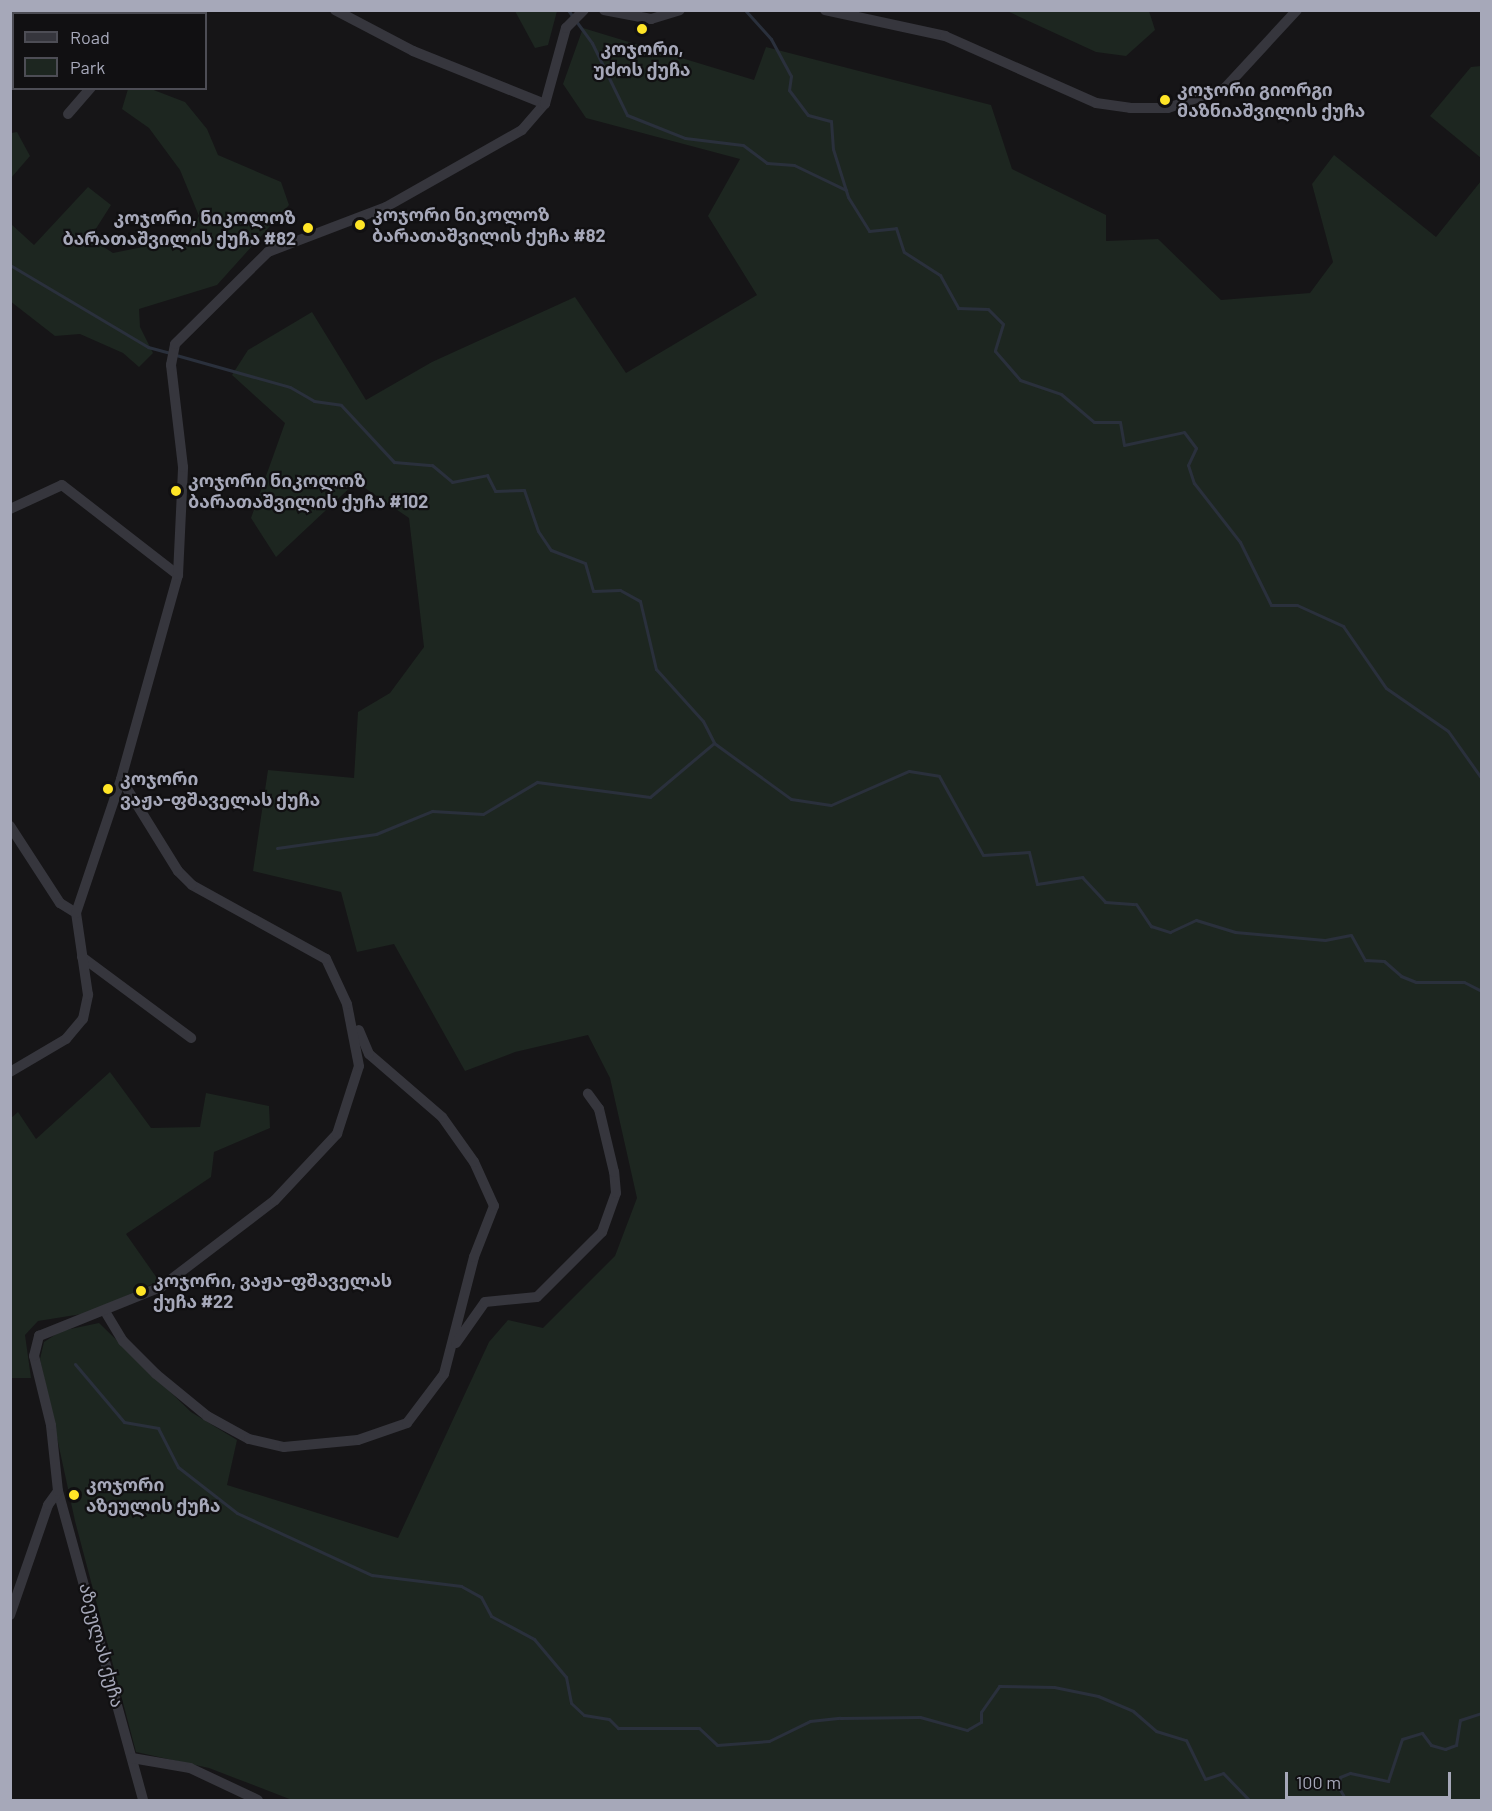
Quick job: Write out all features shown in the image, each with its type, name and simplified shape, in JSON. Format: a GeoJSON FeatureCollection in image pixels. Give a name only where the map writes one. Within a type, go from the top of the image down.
{"type":"FeatureCollection","features":[{"type":"Feature","properties":{"kind":"street"},"geometry":{"type":"LineString","coordinates":[[335,10],[412,51],[521,90],[545,104]]}},
{"type":"Feature","properties":{"kind":"street"},"geometry":{"type":"LineString","coordinates":[[10,1072],[66,1039],[83,1019],[88,995],[76,913],[122,779],[178,575],[182,460],[171,364],[175,344],[268,252],[386,207],[463,167],[522,130],[545,104],[566,28],[584,10]]}},
{"type":"Feature","properties":{"kind":"street"},"geometry":{"type":"LineString","coordinates":[[604,10],[667,14],[680,10]]}},
{"type":"Feature","properties":{"kind":"street"},"geometry":{"type":"LineString","coordinates":[[825,10],[945,36],[1096,103],[1131,108],[1168,108],[1225,88],[1297,10]]}},
{"type":"Feature","properties":{"kind":"street"},"geometry":{"type":"LineString","coordinates":[[68,114],[89,90]]}},
{"type":"Feature","properties":{"kind":"street"},"geometry":{"type":"LineString","coordinates":[[10,509],[62,485],[178,575]]}},
{"type":"Feature","properties":{"kind":"street"},"geometry":{"type":"LineString","coordinates":[[106,1313],[123,1341],[207,1416],[249,1439],[284,1447],[358,1440],[407,1423],[444,1374],[474,1257],[494,1206],[474,1162],[442,1117],[369,1054],[326,959],[316,951],[207,898],[178,871],[122,779]]}},
{"type":"Feature","properties":{"kind":"street"},"geometry":{"type":"LineString","coordinates":[[10,825],[60,903],[76,913]]}},
{"type":"Feature","properties":{"kind":"street"},"geometry":{"type":"LineString","coordinates":[[82,957],[191,1038]]}},
{"type":"Feature","properties":{"kind":"street","name":"აზეულას ქუჩა"},"geometry":{"type":"LineString","coordinates":[[143,1800],[58,1491],[35,1345],[47,1330],[106,1313],[199,1262],[322,1155],[355,1092],[359,1066],[347,1004]]}},
{"type":"Feature","properties":{"kind":"street"},"geometry":{"type":"LineString","coordinates":[[452,1348],[485,1302],[537,1297],[602,1232],[616,1193],[615,1172],[599,1109],[588,1094]]}},
{"type":"Feature","properties":{"kind":"street"},"geometry":{"type":"LineString","coordinates":[[10,1615],[48,1505],[58,1491]]}},
{"type":"Feature","properties":{"kind":"street"},"geometry":{"type":"LineString","coordinates":[[132,1758],[190,1768],[258,1800]]}},
{"type":"Feature","properties":{"kind":"green space"},"geometry":{"type":"Polygon","coordinates":[[[515,11],[557,11],[548,45],[535,48],[515,11]]]}},
{"type":"Feature","properties":{"kind":"green space"},"geometry":{"type":"Polygon","coordinates":[[[1007,11],[1149,11],[1155,30],[1126,56],[1096,52],[1007,11]]]}},
{"type":"Feature","properties":{"kind":"green space"},"geometry":{"type":"Polygon","coordinates":[[[583,28],[754,80],[766,47],[991,105],[1012,169],[1106,215],[1106,241],[1158,239],[1221,300],[1310,293],[1333,262],[1312,184],[1334,155],[1436,237],[1481,181],[1481,1800],[292,1800],[209,1768],[136,1752],[75,1521],[40,1359],[44,1342],[61,1331],[99,1323],[191,1412],[237,1440],[227,1485],[398,1538],[489,1342],[508,1320],[543,1328],[615,1256],[637,1198],[610,1078],[588,1035],[515,1052],[465,1071],[394,944],[357,952],[341,892],[253,871],[268,770],[354,778],[358,712],[390,693],[424,647],[409,518],[356,482],[276,557],[251,518],[285,423],[232,375],[248,350],[312,312],[366,400],[432,362],[575,297],[626,373],[757,295],[708,216],[740,159],[586,118],[563,84],[583,28]]]}},
{"type":"Feature","properties":{"kind":"green space"},"geometry":{"type":"Polygon","coordinates":[[[1482,66],[1481,158],[1430,116],[1471,67],[1482,66]]]}},
{"type":"Feature","properties":{"kind":"green space"},"geometry":{"type":"Polygon","coordinates":[[[128,90],[154,90],[185,102],[207,129],[218,155],[281,182],[289,205],[217,285],[139,309],[140,327],[153,353],[139,367],[123,353],[80,334],[55,336],[10,301],[11,224],[34,245],[88,187],[111,205],[90,238],[113,253],[187,238],[199,216],[180,170],[149,128],[122,109],[128,90]]]}},
{"type":"Feature","properties":{"kind":"green space"},"geometry":{"type":"Polygon","coordinates":[[[17,132],[30,156],[11,178],[11,133],[17,132]]]}},
{"type":"Feature","properties":{"kind":"green space"},"geometry":{"type":"Polygon","coordinates":[[[110,1072],[151,1128],[200,1127],[206,1093],[269,1106],[270,1128],[214,1152],[211,1177],[126,1234],[159,1281],[88,1313],[38,1321],[25,1335],[31,1378],[11,1378],[11,1118],[18,1112],[36,1139],[110,1072]]]}},
{"type":"Feature","properties":{"kind":"waterway"},"geometry":{"type":"LineString","coordinates":[[568,10],[592,43],[627,115],[685,138],[743,145],[767,163],[794,165],[846,190]]}},
{"type":"Feature","properties":{"kind":"waterway"},"geometry":{"type":"LineString","coordinates":[[745,10],[771,39],[791,76],[789,90],[808,115],[831,121],[833,149],[848,197],[869,231],[896,228],[904,252],[940,275],[958,308],[988,309],[1003,324],[995,351],[1020,380],[1061,394],[1094,422],[1120,422],[1124,445],[1184,432],[1196,448],[1188,465],[1194,483],[1240,542],[1271,605],[1297,605],[1343,626],[1386,688],[1448,731],[1482,779]]}},
{"type":"Feature","properties":{"kind":"waterway"},"geometry":{"type":"LineString","coordinates":[[10,265],[148,347],[170,353]]}},
{"type":"Feature","properties":{"kind":"waterway"},"geometry":{"type":"LineString","coordinates":[[176,355],[290,387],[314,401],[341,405],[394,462],[432,465],[452,482],[487,475],[495,491],[524,490],[538,531],[551,550],[585,563],[593,591],[620,590],[640,601],[656,669],[703,721],[714,743],[791,799],[831,805],[909,771],[939,776],[983,855],[1029,852],[1037,884],[1082,877],[1105,902],[1136,904],[1151,926],[1170,932],[1196,920],[1235,932],[1325,940],[1351,935],[1365,960],[1384,961],[1401,976],[1416,982],[1464,982],[1482,991]]}},
{"type":"Feature","properties":{"kind":"waterway"},"geometry":{"type":"LineString","coordinates":[[277,848],[376,834],[432,811],[483,814],[537,782],[650,797],[714,743]]}},
{"type":"Feature","properties":{"kind":"waterway"},"geometry":{"type":"LineString","coordinates":[[75,1364],[124,1422],[158,1428],[178,1467],[237,1513],[372,1575],[461,1586],[481,1597],[491,1616],[534,1639],[566,1677],[571,1703],[584,1715],[609,1719],[618,1728],[699,1728],[717,1745],[769,1741],[810,1721],[840,1718],[920,1717],[967,1730],[981,1722],[981,1712],[999,1686],[1054,1687],[1098,1696],[1133,1711],[1156,1731],[1186,1740],[1205,1779],[1223,1773],[1249,1800]]}},
{"type":"Feature","properties":{"kind":"waterway"},"geometry":{"type":"LineString","coordinates":[[1346,1800],[1338,1786],[1340,1777],[1350,1773],[1388,1781],[1402,1739],[1422,1733],[1431,1745],[1445,1749],[1456,1745],[1460,1720],[1482,1713]]}},
{"type":"Feature","properties":{"kind":"place","name":"კოჯორი, უძოს ქუჩა"},"geometry":{"type":"Point","coordinates":[642,29]}},
{"type":"Feature","properties":{"kind":"place","name":"კოჯორი გიორგი მაზნიაშვილის ქუჩა"},"geometry":{"type":"Point","coordinates":[1165,100]}},
{"type":"Feature","properties":{"kind":"place","name":"კოჯორი ნიკოლოზ ბარათაშვილის ქუჩა #82"},"geometry":{"type":"Point","coordinates":[360,225]}},
{"type":"Feature","properties":{"kind":"place","name":"კოჯორი, ნიკოლოზ ბარათაშვილის ქუჩა #82"},"geometry":{"type":"Point","coordinates":[308,228]}},
{"type":"Feature","properties":{"kind":"place","name":"კოჯორი ნიკოლოზ ბარათაშვილის ქუჩა #102"},"geometry":{"type":"Point","coordinates":[176,491]}},
{"type":"Feature","properties":{"kind":"place","name":"კოჯორი ვაჟა-ფშაველას ქუჩა"},"geometry":{"type":"Point","coordinates":[108,789]}},
{"type":"Feature","properties":{"kind":"place","name":"კოჯორი, ვაჟა-ფშაველას ქუჩა #22"},"geometry":{"type":"Point","coordinates":[141,1291]}},
{"type":"Feature","properties":{"kind":"place","name":"კოჯორი აზეულის ქუჩა"},"geometry":{"type":"Point","coordinates":[74,1495]}}]}
